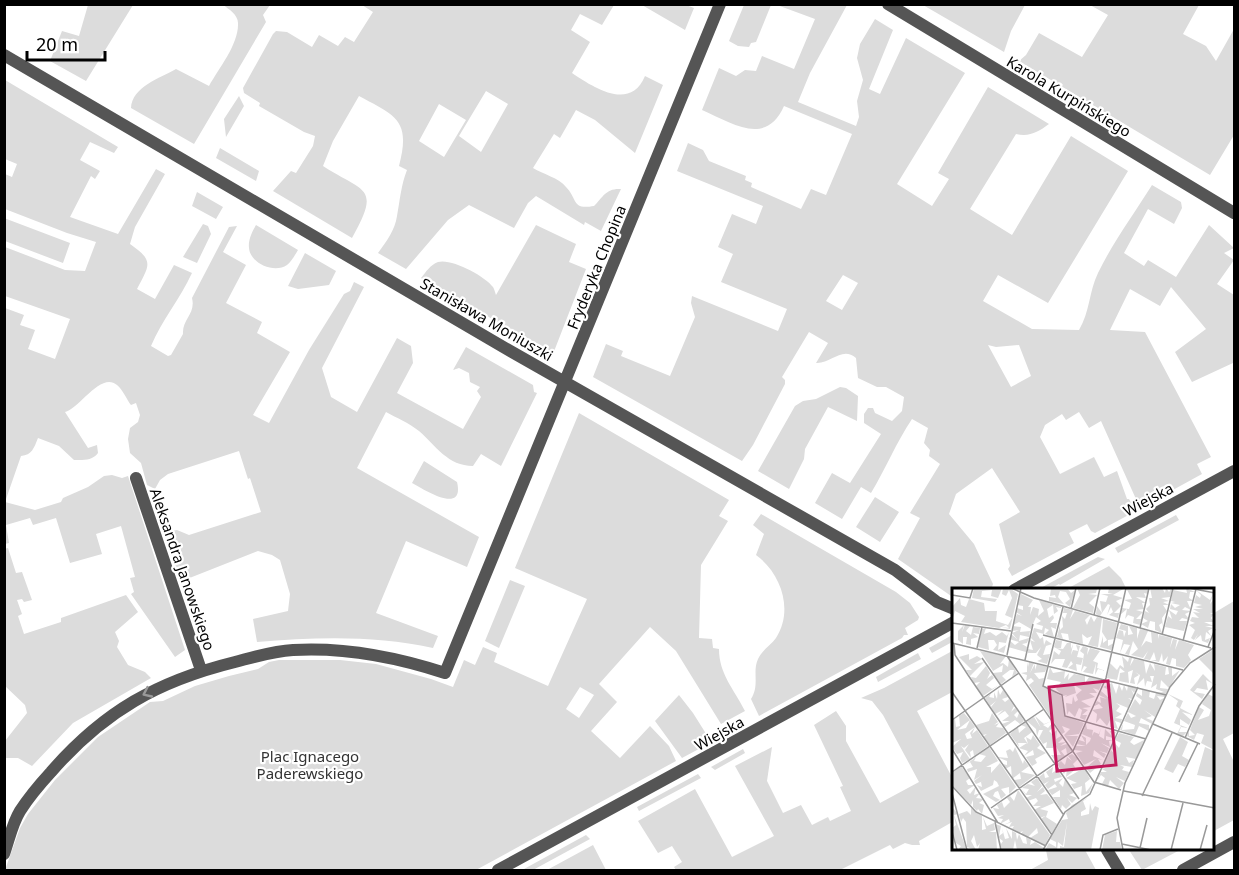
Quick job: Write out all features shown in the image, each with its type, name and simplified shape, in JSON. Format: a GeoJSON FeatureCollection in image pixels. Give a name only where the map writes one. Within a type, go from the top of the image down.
{"type":"FeatureCollection","features":[{"type":"Feature","properties":{"kind":"street","name":"Fryderyka Chopina"},"geometry":{"type":"LineString","coordinates":[[201,670],[275,652],[322,649],[380,656],[445,674],[720,4]]}},
{"type":"Feature","properties":{"kind":"street","name":"Karola Kurpińskiego"},"geometry":{"type":"LineString","coordinates":[[888,4],[1234,213]]}},
{"type":"Feature","properties":{"kind":"street","name":"Stanisława Moniuszki"},"geometry":{"type":"LineString","coordinates":[[4,55],[512,352],[894,570],[938,602],[952,608]]}},
{"type":"Feature","properties":{"kind":"street","name":"Wiejska"},"geometry":{"type":"LineString","coordinates":[[1018,588],[1234,471]]}},
{"type":"Feature","properties":{"kind":"street","name":"Aleksandra Janowskiego"},"geometry":{"type":"LineString","coordinates":[[136,478],[201,670]]}},
{"type":"Feature","properties":{"kind":"street","name":"Wiejska"},"geometry":{"type":"LineString","coordinates":[[498,870],[952,623]]}},
{"type":"Feature","properties":{"kind":"street"},"geometry":{"type":"LineString","coordinates":[[4,854],[20,811],[48,775],[80,741],[111,715],[139,697],[201,670]]}},
{"type":"Feature","properties":{"kind":"street"},"geometry":{"type":"LineString","coordinates":[[1183,870],[1234,842]]}},
{"type":"Feature","properties":{"kind":"street"},"geometry":{"type":"LineString","coordinates":[[1108,851],[1119,870]]}},
{"type":"Feature","properties":{"kind":"green space"},"geometry":{"type":"Polygon","coordinates":[[[88,5],[133,5],[86,81],[50,61],[62,31],[79,36],[88,5]]]}},
{"type":"Feature","properties":{"kind":"green space"},"geometry":{"type":"Polygon","coordinates":[[[223,5],[270,5],[263,15],[266,22],[194,144],[131,108],[136,94],[141,89],[176,69],[209,86],[228,56],[237,31],[236,17],[223,5]]]}},
{"type":"Feature","properties":{"kind":"green space"},"geometry":{"type":"Polygon","coordinates":[[[362,5],[614,5],[602,25],[580,14],[571,30],[590,42],[572,73],[600,90],[621,95],[630,93],[638,87],[645,76],[663,85],[635,153],[595,120],[576,110],[560,138],[554,134],[533,168],[563,184],[578,205],[582,206],[594,206],[608,192],[621,189],[601,231],[585,222],[584,225],[536,196],[528,203],[514,228],[469,205],[448,220],[406,269],[378,253],[394,226],[407,170],[399,166],[403,138],[401,129],[391,115],[359,96],[333,141],[323,166],[358,187],[367,199],[366,209],[352,238],[273,191],[291,171],[296,173],[313,146],[315,136],[259,106],[260,103],[244,93],[243,88],[273,34],[276,31],[287,32],[312,47],[319,35],[338,46],[345,37],[354,42],[373,12],[362,5]],[[486,91],[459,136],[481,152],[508,104],[486,91]],[[439,104],[419,141],[444,157],[466,120],[439,104]]]}},
{"type":"Feature","properties":{"kind":"green space"},"geometry":{"type":"Polygon","coordinates":[[[642,5],[686,5],[694,8],[685,30],[642,5]]]}},
{"type":"Feature","properties":{"kind":"green space"},"geometry":{"type":"Polygon","coordinates":[[[744,5],[771,5],[756,42],[751,43],[749,47],[738,46],[729,41],[744,5]]]}},
{"type":"Feature","properties":{"kind":"green space"},"geometry":{"type":"Polygon","coordinates":[[[777,5],[847,5],[810,73],[798,102],[856,126],[859,117],[857,101],[863,80],[857,58],[860,44],[875,19],[893,30],[869,89],[880,94],[906,38],[965,73],[897,184],[932,206],[949,179],[938,173],[988,87],[1049,124],[1034,133],[1016,134],[970,209],[1012,235],[1071,136],[1128,171],[1048,303],[998,275],[983,301],[1032,329],[1079,330],[1098,273],[1152,185],[1181,202],[1182,208],[1174,224],[1148,209],[1124,253],[1144,266],[1148,260],[1176,277],[1209,225],[1234,248],[1224,253],[1234,260],[1217,284],[1234,295],[1234,364],[1192,382],[1175,352],[1206,329],[1171,287],[1160,306],[1130,289],[1110,330],[1145,332],[1211,457],[1197,464],[1202,474],[1140,508],[1101,421],[1089,428],[1079,412],[1066,420],[1062,414],[1045,425],[1040,437],[1060,474],[1094,457],[1104,477],[1117,471],[1127,499],[1136,511],[1095,533],[1087,524],[1069,533],[1074,543],[1012,576],[1008,569],[1010,566],[999,524],[1020,512],[992,468],[956,494],[949,514],[974,544],[993,584],[990,588],[952,588],[952,597],[898,559],[920,518],[910,513],[940,464],[929,456],[930,450],[924,443],[928,428],[912,419],[871,493],[861,487],[842,519],[815,503],[832,473],[850,483],[881,434],[864,423],[864,414],[868,408],[873,408],[875,413],[892,421],[902,411],[904,397],[886,387],[877,387],[858,378],[856,358],[846,354],[816,363],[828,343],[809,332],[782,377],[785,384],[753,445],[742,461],[593,377],[606,344],[623,351],[621,356],[670,376],[695,317],[691,303],[692,296],[778,331],[787,309],[721,282],[733,254],[718,247],[732,214],[756,224],[763,206],[677,171],[688,143],[703,150],[709,161],[746,176],[745,180],[752,183],[751,187],[801,209],[811,189],[826,195],[852,134],[784,106],[777,118],[768,126],[758,129],[736,125],[702,110],[719,68],[736,76],[745,70],[756,71],[762,56],[794,69],[815,19],[777,5]],[[843,275],[826,301],[842,310],[858,283],[843,275]],[[988,345],[1011,387],[1031,376],[1019,345],[996,347],[988,345]]]}},
{"type":"Feature","properties":{"kind":"green space"},"geometry":{"type":"Polygon","coordinates":[[[923,5],[1025,5],[1011,31],[1004,52],[923,5]]]}},
{"type":"Feature","properties":{"kind":"green space"},"geometry":{"type":"Polygon","coordinates":[[[1090,5],[1199,5],[1183,34],[1206,46],[1216,61],[1234,29],[1234,135],[1210,175],[1019,61],[1026,55],[1039,33],[1082,57],[1108,15],[1090,5]]]}},
{"type":"Feature","properties":{"kind":"green space"},"geometry":{"type":"Polygon","coordinates":[[[5,80],[118,147],[114,153],[90,142],[80,160],[100,171],[95,179],[91,176],[70,217],[118,234],[156,169],[165,174],[135,227],[130,244],[143,255],[147,264],[145,274],[137,289],[155,299],[174,265],[192,273],[151,346],[168,356],[171,355],[183,334],[193,304],[192,298],[229,227],[237,226],[223,252],[246,265],[226,303],[262,322],[257,333],[290,352],[253,415],[269,423],[309,350],[354,282],[364,287],[322,368],[331,397],[357,412],[397,338],[411,346],[413,363],[397,393],[463,429],[481,397],[477,391],[480,387],[470,382],[469,373],[459,368],[453,370],[466,347],[533,385],[534,392],[537,393],[501,466],[481,454],[473,466],[456,463],[415,428],[386,412],[357,468],[479,537],[467,567],[406,541],[376,613],[438,636],[433,648],[389,641],[345,638],[257,642],[253,619],[288,611],[290,594],[280,560],[258,551],[187,579],[200,620],[194,622],[164,532],[177,530],[189,535],[261,512],[250,478],[248,479],[239,451],[168,474],[160,480],[155,489],[147,485],[141,463],[130,453],[128,439],[130,428],[138,422],[140,415],[136,403],[131,405],[119,387],[111,382],[97,387],[77,405],[65,412],[88,448],[97,445],[96,456],[90,459],[74,460],[59,446],[38,438],[30,453],[21,456],[5,502],[5,308],[24,315],[20,325],[35,330],[28,349],[55,359],[70,319],[5,296],[5,247],[65,270],[85,271],[96,242],[5,209],[5,174],[12,177],[17,164],[5,159],[5,80]]]}},
{"type":"Feature","properties":{"kind":"green space"},"geometry":{"type":"Polygon","coordinates":[[[239,96],[244,106],[226,137],[224,119],[239,96]]]}},
{"type":"Feature","properties":{"kind":"green space"},"geometry":{"type":"Polygon","coordinates":[[[220,148],[259,171],[256,181],[216,158],[220,148]]]}},
{"type":"Feature","properties":{"kind":"green space"},"geometry":{"type":"Polygon","coordinates":[[[197,192],[223,207],[216,219],[192,206],[197,192]]]}},
{"type":"Feature","properties":{"kind":"green space"},"geometry":{"type":"Polygon","coordinates":[[[4,218],[70,243],[63,263],[5,241],[4,218]]]}},
{"type":"Feature","properties":{"kind":"green space"},"geometry":{"type":"Polygon","coordinates":[[[203,224],[208,226],[211,234],[197,263],[183,257],[203,224]]]}},
{"type":"Feature","properties":{"kind":"green space"},"geometry":{"type":"Polygon","coordinates":[[[256,225],[298,250],[287,265],[270,268],[258,262],[250,253],[249,245],[256,225]]]}},
{"type":"Feature","properties":{"kind":"green space"},"geometry":{"type":"Polygon","coordinates":[[[536,225],[576,244],[569,262],[586,269],[553,354],[421,278],[435,263],[444,261],[467,269],[483,278],[493,287],[496,295],[536,225]]]}},
{"type":"Feature","properties":{"kind":"green space"},"geometry":{"type":"Polygon","coordinates":[[[305,253],[336,271],[329,285],[298,289],[288,286],[305,253]]]}},
{"type":"Feature","properties":{"kind":"green space"},"geometry":{"type":"Polygon","coordinates":[[[840,387],[858,396],[857,421],[828,407],[805,449],[804,459],[789,489],[758,471],[795,406],[840,387]]]}},
{"type":"Feature","properties":{"kind":"green space","name":"Plac Ignacego Paderewskiego"},"geometry":{"type":"Polygon","coordinates":[[[579,413],[729,500],[719,516],[728,521],[701,565],[699,638],[712,639],[713,648],[719,649],[724,674],[745,711],[721,724],[676,651],[650,627],[599,684],[617,702],[591,731],[620,758],[650,726],[669,746],[676,761],[476,870],[5,870],[20,828],[28,814],[55,780],[98,737],[150,702],[163,701],[195,686],[258,669],[269,662],[279,660],[340,660],[376,664],[453,687],[464,660],[475,665],[483,647],[497,653],[494,662],[548,686],[587,599],[515,568],[579,413]],[[580,687],[566,709],[579,718],[594,695],[580,687]]]}},
{"type":"Feature","properties":{"kind":"green space"},"geometry":{"type":"Polygon","coordinates":[[[424,461],[457,482],[458,492],[455,497],[449,499],[442,497],[412,483],[424,461]]]}},
{"type":"Feature","properties":{"kind":"green space"},"geometry":{"type":"Polygon","coordinates":[[[112,475],[122,478],[128,476],[185,650],[175,657],[131,594],[134,592],[130,578],[135,577],[121,526],[96,534],[102,554],[70,563],[56,518],[33,525],[30,518],[6,525],[9,543],[5,544],[5,502],[35,510],[61,502],[63,498],[88,487],[104,476],[112,475]]]}},
{"type":"Feature","properties":{"kind":"green space"},"geometry":{"type":"Polygon","coordinates":[[[875,497],[899,512],[880,542],[856,527],[875,497]]]}},
{"type":"Feature","properties":{"kind":"green space"},"geometry":{"type":"Polygon","coordinates":[[[761,514],[896,592],[910,603],[919,617],[905,628],[908,635],[904,635],[759,716],[751,699],[755,689],[756,664],[764,650],[776,638],[784,616],[784,604],[778,582],[765,563],[756,555],[764,534],[753,525],[761,514]]]}},
{"type":"Feature","properties":{"kind":"green space"},"geometry":{"type":"Polygon","coordinates":[[[1176,515],[1179,520],[1118,553],[1115,548],[1176,515]]]}},
{"type":"Feature","properties":{"kind":"green space"},"geometry":{"type":"Polygon","coordinates":[[[8,548],[16,573],[22,572],[32,600],[24,602],[22,599],[17,600],[22,614],[18,616],[24,634],[61,622],[61,618],[126,595],[138,612],[115,632],[119,641],[117,647],[128,665],[145,672],[151,678],[73,723],[32,766],[18,758],[5,758],[5,741],[27,713],[25,705],[5,686],[4,549],[8,548]]]}},
{"type":"Feature","properties":{"kind":"green space"},"geometry":{"type":"Polygon","coordinates":[[[1098,557],[1105,559],[1060,585],[1041,588],[1098,557]]]}},
{"type":"Feature","properties":{"kind":"green space"},"geometry":{"type":"Polygon","coordinates":[[[1109,566],[1121,578],[1126,588],[1069,588],[1109,566]]]}},
{"type":"Feature","properties":{"kind":"green space"},"geometry":{"type":"Polygon","coordinates":[[[510,580],[525,586],[499,648],[485,641],[510,580]]]}},
{"type":"Feature","properties":{"kind":"green space"},"geometry":{"type":"Polygon","coordinates":[[[1234,601],[1234,733],[1223,739],[1234,762],[1234,820],[1215,830],[1215,612],[1234,601]]]}},
{"type":"Feature","properties":{"kind":"green space"},"geometry":{"type":"Polygon","coordinates":[[[952,635],[952,642],[932,653],[929,648],[952,635]]]}},
{"type":"Feature","properties":{"kind":"green space"},"geometry":{"type":"Polygon","coordinates":[[[952,651],[952,692],[917,711],[952,777],[952,822],[919,841],[920,845],[905,843],[893,849],[890,845],[840,870],[676,870],[674,867],[682,862],[672,846],[658,853],[638,821],[695,789],[732,857],[774,836],[735,766],[772,747],[767,781],[783,813],[801,805],[812,825],[828,817],[830,821],[851,811],[840,787],[843,786],[814,725],[836,711],[846,726],[846,741],[880,803],[919,782],[883,715],[872,701],[861,698],[952,651]]]}},
{"type":"Feature","properties":{"kind":"green space"},"geometry":{"type":"Polygon","coordinates":[[[918,653],[921,659],[878,682],[876,677],[918,653]]]}},
{"type":"Feature","properties":{"kind":"green space"},"geometry":{"type":"Polygon","coordinates":[[[679,695],[710,740],[710,743],[682,758],[655,721],[679,695]]]}},
{"type":"Feature","properties":{"kind":"green space"},"geometry":{"type":"Polygon","coordinates":[[[743,749],[745,753],[715,770],[711,767],[743,749]]]}},
{"type":"Feature","properties":{"kind":"green space"},"geometry":{"type":"Polygon","coordinates":[[[698,774],[701,778],[639,811],[637,807],[698,774]]]}},
{"type":"Feature","properties":{"kind":"green space"},"geometry":{"type":"Polygon","coordinates":[[[586,835],[590,839],[533,870],[524,869],[586,835]]]}},
{"type":"Feature","properties":{"kind":"green space"},"geometry":{"type":"Polygon","coordinates":[[[593,845],[606,870],[547,870],[593,845]]]}},
{"type":"Feature","properties":{"kind":"green space"},"geometry":{"type":"Polygon","coordinates":[[[1046,851],[1086,851],[1096,870],[1030,870],[1048,860],[1046,851]]]}},
{"type":"Feature","properties":{"kind":"green space"},"geometry":{"type":"Polygon","coordinates":[[[1130,851],[1178,851],[1142,870],[1130,851]]]}}]}
